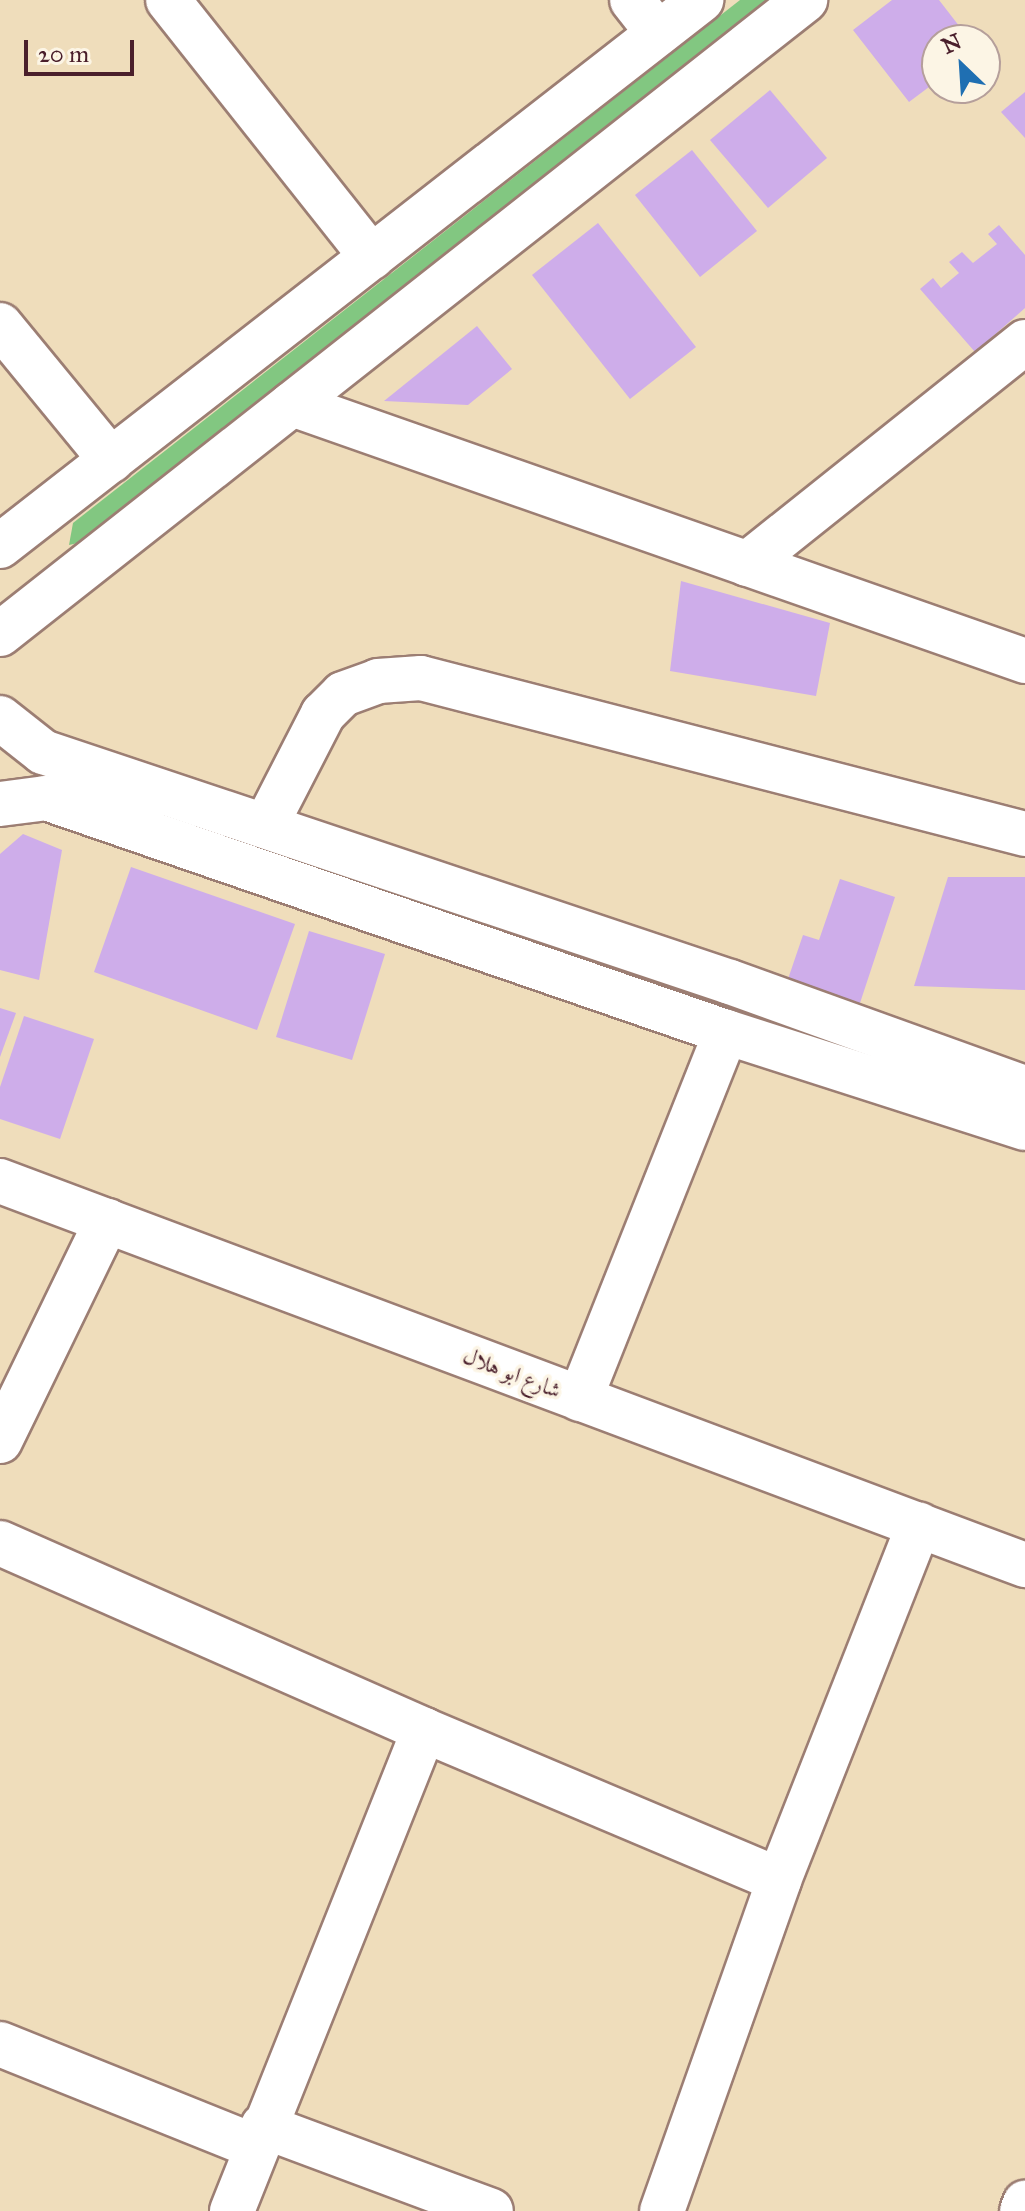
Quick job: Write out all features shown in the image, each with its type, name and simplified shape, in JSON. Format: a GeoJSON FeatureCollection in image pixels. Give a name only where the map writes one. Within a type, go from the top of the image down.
{"type":"FeatureCollection","features":[{"type":"Feature","properties":{"kind":"street"},"geometry":{"type":"LineString","coordinates":[[168,0],[372,257]]}},
{"type":"Feature","properties":{"kind":"street"},"geometry":{"type":"LineString","coordinates":[[0,546],[372,257],[645,17],[701,0]]}},
{"type":"Feature","properties":{"kind":"street"},"geometry":{"type":"LineString","coordinates":[[0,634],[805,0]]}},
{"type":"Feature","properties":{"kind":"street"},"geometry":{"type":"LineString","coordinates":[[0,325],[111,460]]}},
{"type":"Feature","properties":{"kind":"street"},"geometry":{"type":"LineString","coordinates":[[747,564],[1025,342]]}},
{"type":"Feature","properties":{"kind":"street"},"geometry":{"type":"LineString","coordinates":[[292,404],[1025,661]]}},
{"type":"Feature","properties":{"kind":"street"},"geometry":{"type":"LineString","coordinates":[[266,825],[323,714],[343,694],[378,681],[421,678],[1025,834]]}},
{"type":"Feature","properties":{"kind":"street"},"geometry":{"type":"LineString","coordinates":[[0,718],[43,752],[266,825],[1025,1088]]}},
{"type":"Feature","properties":{"kind":"street"},"geometry":{"type":"LineString","coordinates":[[0,804],[46,798],[726,1032],[1025,1128]]}},
{"type":"Feature","properties":{"kind":"street"},"geometry":{"type":"LineString","coordinates":[[580,1399],[726,1032]]}},
{"type":"Feature","properties":{"kind":"street","name":"شارع ابو هلال"},"geometry":{"type":"LineString","coordinates":[[0,1181],[1025,1565]]}},
{"type":"Feature","properties":{"kind":"street"},"geometry":{"type":"LineString","coordinates":[[0,1441],[107,1221]]}},
{"type":"Feature","properties":{"kind":"street"},"geometry":{"type":"LineString","coordinates":[[662,2211],[779,1880],[919,1525]]}},
{"type":"Feature","properties":{"kind":"street"},"geometry":{"type":"LineString","coordinates":[[0,1543],[424,1730],[779,1880]]}},
{"type":"Feature","properties":{"kind":"street"},"geometry":{"type":"LineString","coordinates":[[232,2211],[424,1730]]}},
{"type":"Feature","properties":{"kind":"street"},"geometry":{"type":"LineString","coordinates":[[0,2044],[260,2136],[491,2211]]}},
{"type":"Feature","properties":{"kind":"street"},"geometry":{"type":"LineString","coordinates":[[1022,2211],[1025,2203]]}},
{"type":"Feature","properties":{"kind":"green space"},"geometry":{"type":"Polygon","coordinates":[[[740,0],[768,0],[87,541],[69,545],[73,523],[740,0]]]}},
{"type":"Feature","properties":{"kind":"building"},"geometry":{"type":"Polygon","coordinates":[[[892,0],[939,0],[958,24],[921,24],[921,93],[909,102],[853,30],[892,0]]]}},
{"type":"Feature","properties":{"kind":"building"},"geometry":{"type":"Polygon","coordinates":[[[770,90],[827,158],[768,208],[710,140],[770,90]]]}},
{"type":"Feature","properties":{"kind":"building"},"geometry":{"type":"Polygon","coordinates":[[[1025,92],[1025,138],[1001,112],[1025,92]]]}},
{"type":"Feature","properties":{"kind":"building"},"geometry":{"type":"Polygon","coordinates":[[[692,150],[757,231],[700,277],[635,195],[692,150]]]}},
{"type":"Feature","properties":{"kind":"building"},"geometry":{"type":"Polygon","coordinates":[[[598,223],[696,347],[630,399],[532,275],[598,223]]]}},
{"type":"Feature","properties":{"kind":"building"},"geometry":{"type":"Polygon","coordinates":[[[999,225],[1025,255],[1025,308],[975,352],[920,289],[933,278],[941,288],[959,273],[949,262],[962,252],[973,263],[997,244],[988,234],[999,225]]]}},
{"type":"Feature","properties":{"kind":"building"},"geometry":{"type":"Polygon","coordinates":[[[477,326],[512,369],[468,405],[384,401],[477,326]]]}},
{"type":"Feature","properties":{"kind":"building"},"geometry":{"type":"Polygon","coordinates":[[[681,581],[830,623],[816,696],[670,671],[681,581]]]}},
{"type":"Feature","properties":{"kind":"building"},"geometry":{"type":"Polygon","coordinates":[[[23,834],[62,850],[39,980],[0,970],[0,854],[23,834]]]}},
{"type":"Feature","properties":{"kind":"building"},"geometry":{"type":"Polygon","coordinates":[[[131,867],[295,924],[257,1030],[94,972],[131,867]]]}},
{"type":"Feature","properties":{"kind":"building"},"geometry":{"type":"Polygon","coordinates":[[[948,877],[1025,877],[1025,990],[914,986],[948,877]]]}},
{"type":"Feature","properties":{"kind":"building"},"geometry":{"type":"Polygon","coordinates":[[[840,879],[895,897],[860,1003],[788,979],[803,935],[819,940],[840,879]]]}},
{"type":"Feature","properties":{"kind":"building"},"geometry":{"type":"Polygon","coordinates":[[[309,931],[385,954],[352,1060],[276,1037],[309,931]]]}},
{"type":"Feature","properties":{"kind":"building"},"geometry":{"type":"Polygon","coordinates":[[[0,1008],[16,1013],[0,1057],[0,1008]]]}},
{"type":"Feature","properties":{"kind":"building"},"geometry":{"type":"Polygon","coordinates":[[[24,1016],[94,1039],[60,1139],[0,1119],[0,1087],[24,1016]]]}}]}
